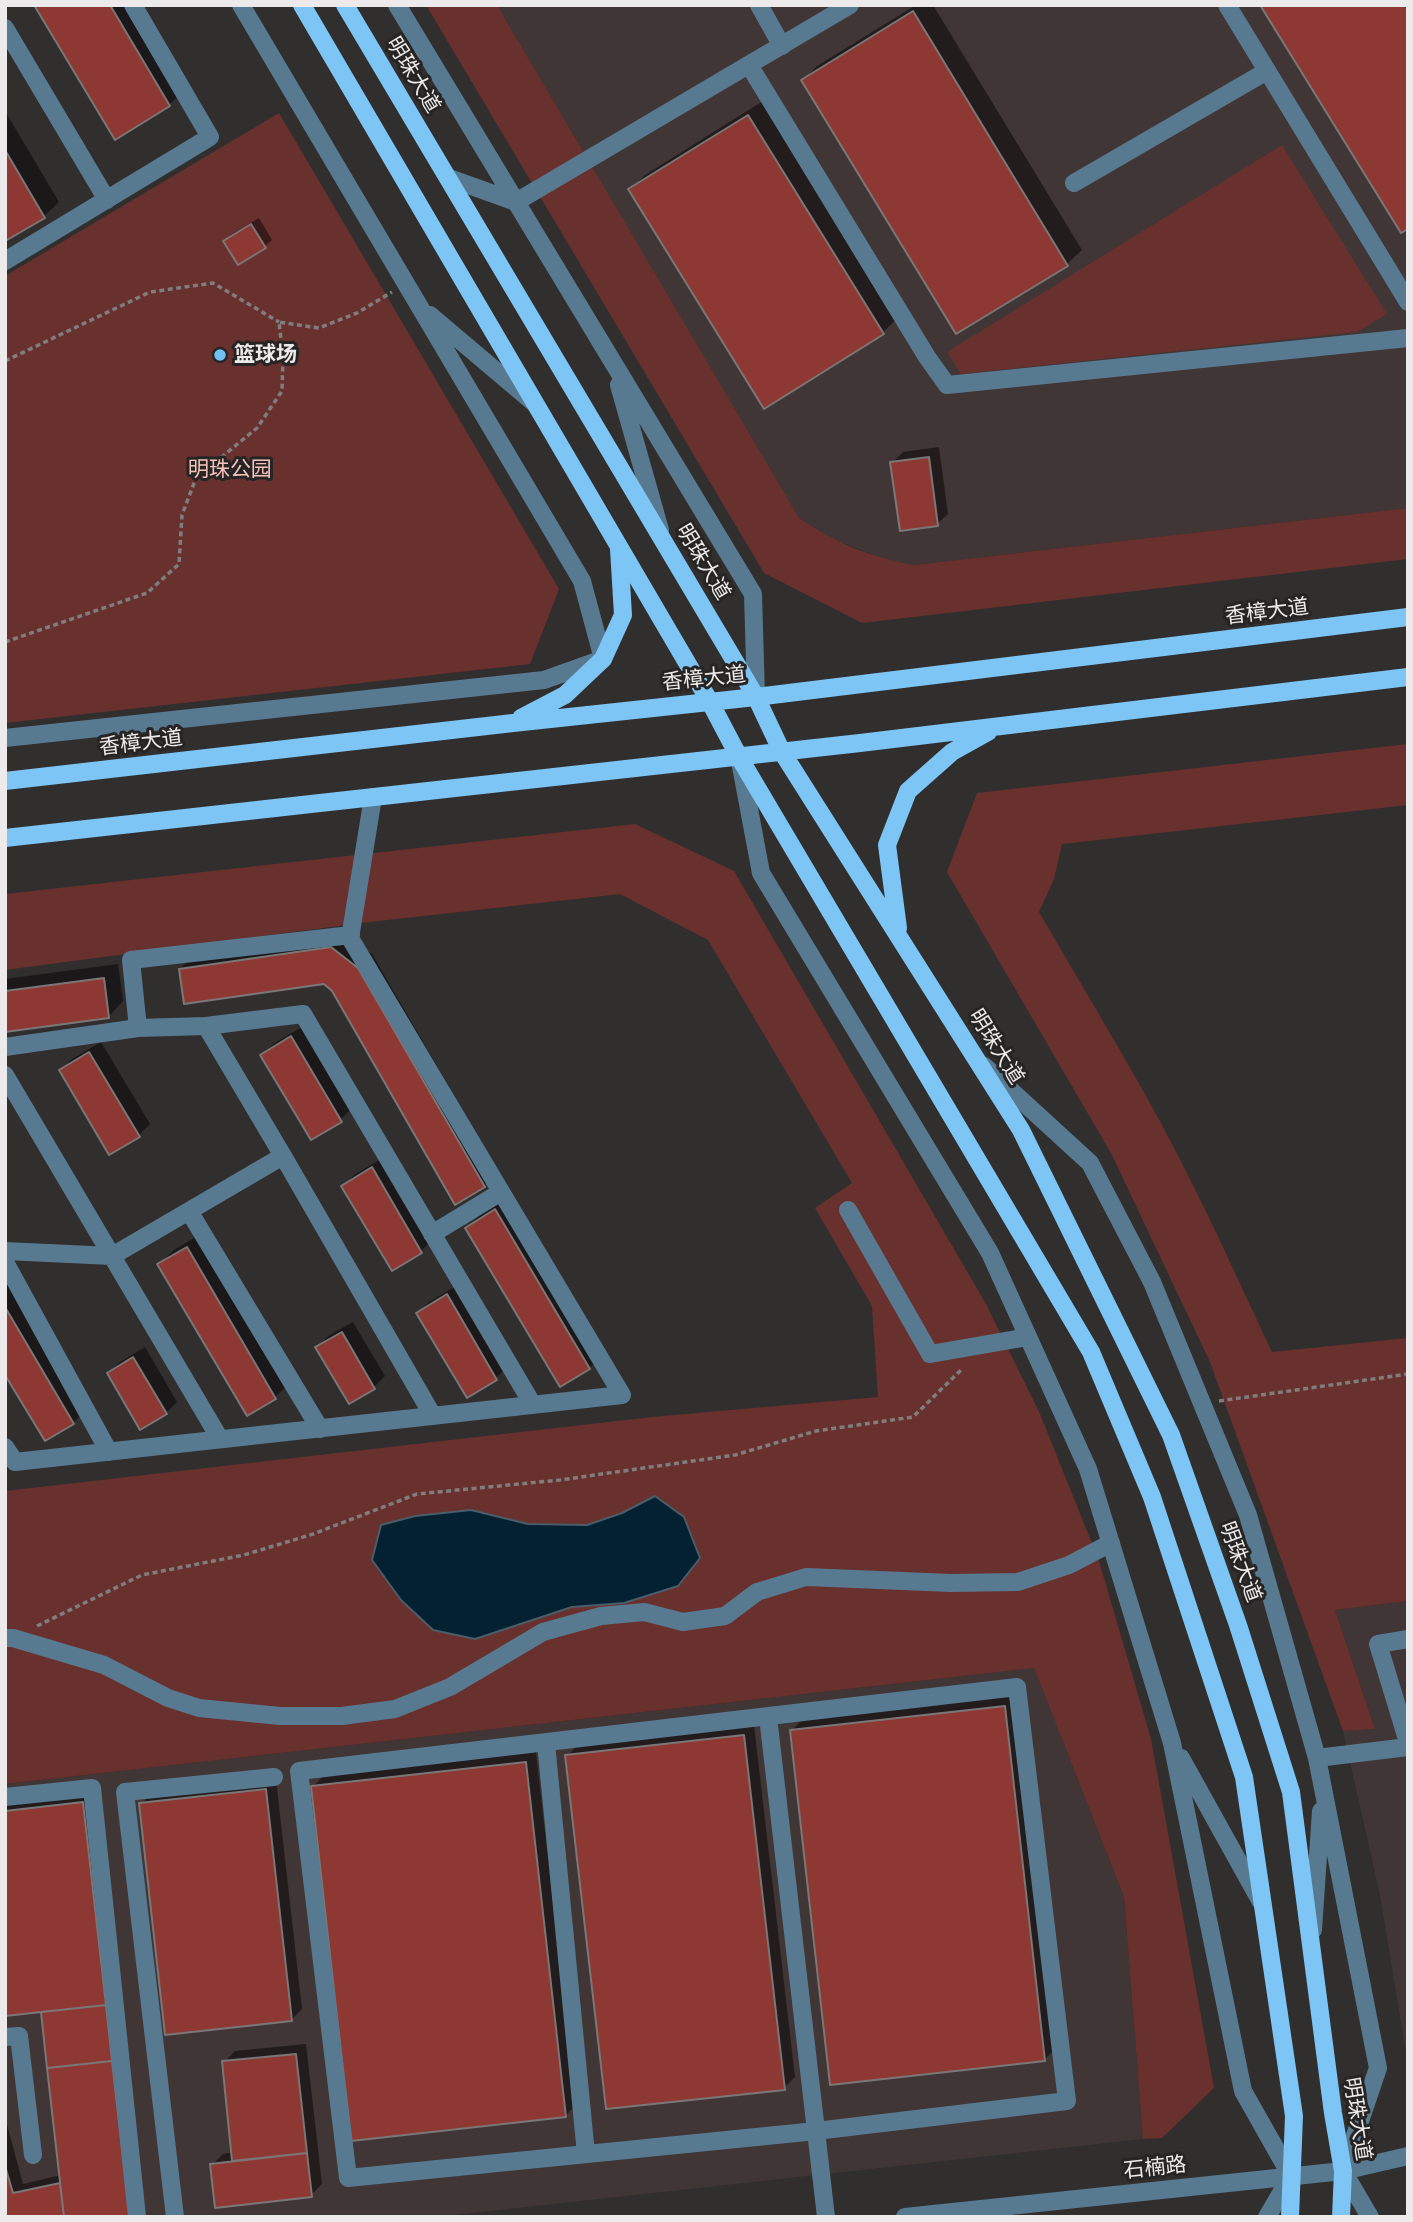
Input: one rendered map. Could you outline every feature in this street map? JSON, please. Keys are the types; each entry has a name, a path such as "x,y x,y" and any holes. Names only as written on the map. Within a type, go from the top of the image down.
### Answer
{"main road":[{"path":"302,5 710,702 739,757 1091,1352 1152,1497 1244,1777 1294,2116 1290,2217"},
{"name":"明珠大道","path":"345,5 756,697 782,752 1021,1130 1171,1436 1238,1625 1291,1793 1332,2113 1343,2171 1341,2217"},
{"path":"513,723 565,695 603,659 623,615 619,546"},
{"name":"香樟大道","path":"5,781 756,697 1408,617"},
{"path":"5,838 739,757 1408,677"},
{"path":"898,935 887,845 908,791 952,752 997,727"}],"street":[{"path":"5,261 210,137 133,5"},
{"path":"5,738 544,680 603,659 582,581 241,5"},
{"path":"397,5 753,594 756,697"},
{"path":"759,5 782,46"},
{"path":"516,202 850,5"},
{"path":"1227,5 1408,302"},
{"path":"5,28 107,200"},
{"path":"749,65 927,357 947,385 1408,338"},
{"path":"1074,183 1267,71"},
{"path":"449,178 516,202"},
{"path":"419,306 537,405"},
{"path":"613,362 663,540"},
{"path":"739,757 761,873 990,1253 1088,1469 1172,1743 1243,2091 1292,2176 1267,2217"},
{"path":"5,1447 15,1462 622,1395 350,939 373,797"},
{"path":"138,1028 131,960 351,935"},
{"path":"5,1047 138,1028 206,1026 303,1014 533,1405"},
{"path":"206,1026 433,1416"},
{"path":"977,1060 1090,1163 1152,1282 1248,1515 1317,1758 1378,2068 1343,2171 1370,2217"},
{"path":"5,1075 220,1440"},
{"path":"5,1251 112,1256 283,1156"},
{"path":"432,1234 501,1192"},
{"path":"848,1210 930,1354 1028,1337"},
{"path":"189,1211 320,1429"},
{"path":"5,1262 109,1452"},
{"path":"9,1638 104,1665 168,1698 199,1708 280,1716 342,1716 395,1709 450,1687 543,1632 601,1616 644,1612 683,1622 725,1616 757,1592 806,1577 951,1583 1018,1582 1069,1565 1111,1543"},
{"path":"1317,1758 1408,1744 1378,1644 1408,1639"},
{"path":"1017,1688 1068,2101 816,2131 348,2178 299,1771 768,1717 1017,1688"},
{"path":"768,1717 826,2217"},
{"path":"547,1743 586,2154"},
{"path":"1172,1743 1263,1904"},
{"path":"175,2217 125,1792 274,1777"},
{"path":"1312,1955 1323,1786"},
{"path":"5,1797 92,1788 137,2217"},
{"path":"5,2037 19,2036 33,2155"},
{"name":"石楠路","path":"905,2217 973,2213 1343,2171 1408,2155"}],"path":[{"path":"5,361 150,292 213,283 279,322 319,328 357,313 406,283"},
{"path":"5,642 147,593 178,564 182,515 196,478 257,428 282,391 283,356 279,322"},
{"path":"9,1638 142,1575 244,1555 313,1534 417,1494 560,1479 735,1455 816,1431 913,1417 986,1344"},
{"path":"1202,1404 1408,1374"}],"shaded area":[{"path":"497,5 1408,5 1408,508 914,565 884,559 825,536 799,519"},
{"path":"1408,1601 1408,2065 1380,1895 1343,1731 1375,1729 1335,1610"},
{"path":"1034,1668 1124,1897 1143,2139 435,2217 5,2217 5,1784"}],"green space":[{"path":"426,5 497,5 799,518 826,535 868,553 914,565 1408,508 1408,559 862,623 764,573"},
{"name":"明珠公园","path":"279,113 559,589 530,664 5,723 5,276"},
{"path":"1282,145 1387,314 1357,332 961,374 947,352"},
{"path":"1408,744 1408,805 1062,844 1054,879 1039,912 1162,1125 1272,1352 1408,1338 1408,1601 1335,1610 1375,1729 1343,1731 1210,1362 1111,1153 947,872 977,793"},
{"path":"635,824 734,871 986,1304 1040,1414 1099,1561 1151,1739 1214,2088 1162,2138 1143,2139 1124,1897 1034,1668 5,1784 5,1491 652,1417 878,1397 872,1306 815,1208 852,1183 708,940 620,894 361,923 5,970 5,894"}],"water":[{"path":"655,1496 684,1517 700,1558 678,1586 624,1603 572,1607 475,1639 433,1630 401,1600 372,1560 381,1525 415,1516 471,1510 528,1524 587,1525 622,1513"}],"building":[{"path":"34,5 110,5 170,106 115,140"},
{"path":"1260,5 1408,5 1408,229 1401,233"},
{"path":"913,11 1068,266 956,334 801,80"},
{"path":"748,115 884,334 764,409 628,189"},
{"path":"5,150 45,218 7,240 5,238"},
{"path":"251,224 266,248 238,265 223,241"},
{"path":"929,457 938,526 900,531 890,462"},
{"path":"331,947 358,968 485,1187 455,1205 332,991 324,984 184,1004 179,969"},
{"path":"104,978 109,1018 5,1032 5,991"},
{"path":"291,1036 342,1122 311,1140 260,1055"},
{"path":"89,1052 140,1137 109,1155 59,1070"},
{"path":"372,1167 422,1253 392,1271 341,1186"},
{"path":"495,1209 590,1369 560,1387 465,1228"},
{"path":"187,1247 276,1399 247,1416 157,1264"},
{"path":"447,1294 497,1380 467,1398 416,1313"},
{"path":"5,1307 74,1424 45,1441 5,1375"},
{"path":"342,1332 375,1389 349,1404 315,1347"},
{"path":"133,1357 167,1414 140,1430 107,1373"},
{"path":"1005,1706 1045,2061 830,2085 790,1730"},
{"path":"744,1735 785,2090 606,2109 565,1755"},
{"path":"526,1762 566,2117 351,2141 311,1786"},
{"path":"266,1789 292,2021 165,2035 139,1803"},
{"path":"83,1802 106,2005 5,2016 5,1811"},
{"path":"106,2005 112,2061 47,2068 41,2012"},
{"path":"296,2054 307,2153 232,2161 222,2061"},
{"path":"112,2061 130,2217 64,2217 47,2068"},
{"path":"307,2153 312,2197 215,2208 210,2164"},
{"path":"5,2166 13,2193 60,2183 64,2217 5,2217"}],"place":[{"name":"篮球场","path":"220,355"}]}
